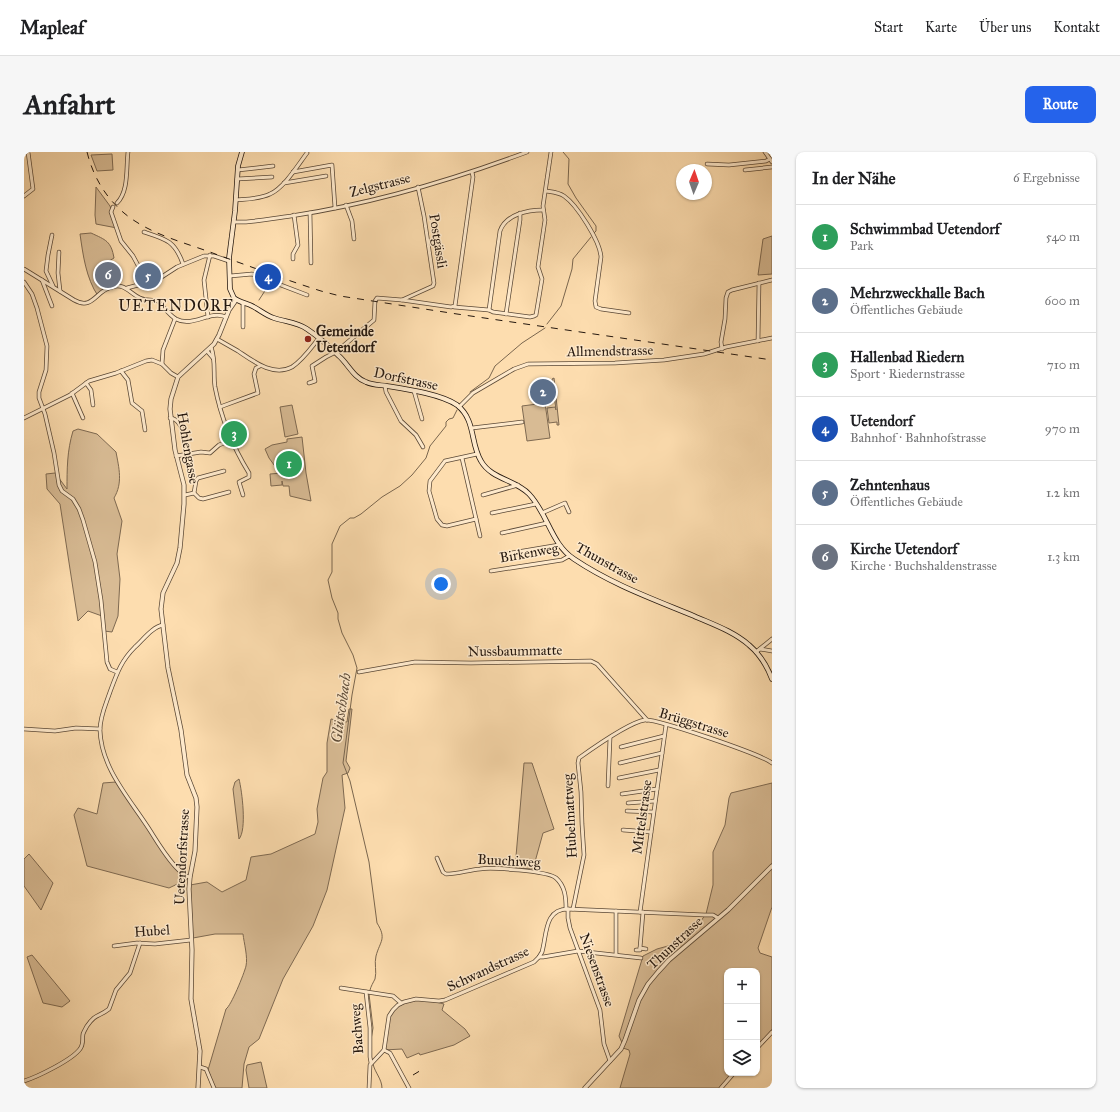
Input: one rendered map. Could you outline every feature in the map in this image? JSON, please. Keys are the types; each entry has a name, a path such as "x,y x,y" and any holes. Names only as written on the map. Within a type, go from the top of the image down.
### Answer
{"main road":[{"path":"236,300 231,293 229,261 238,170 242,152"},
{"name":"Dorfstrasse","path":"236,300 252,306 270,317 300,325 336,352 361,380 368,383 444,398 459,407"},
{"name":"Thunstrasse","path":"459,407 467,416 472,428 477,454 482,463 488,469 518,485 527,492 542,513 559,545 569,556 612,580 729,632 745,641 758,651 772,679"}],"street":[{"path":"24,196 33,189 28,152"},
{"path":"117,203 126,182 128,152"},
{"name":"Zelgstrasse","path":"234,222 255,221 335,208 451,179 527,152"},
{"path":"402,300 489,310 530,317 536,315 542,281 538,266 545,220 544,210 551,152"},
{"path":"765,152 771,161"},
{"path":"236,200 270,194 284,183 307,153"},
{"path":"712,164 732,165 771,161"},
{"path":"293,172 332,165 335,208"},
{"path":"238,170 273,166"},
{"path":"745,170 772,167"},
{"path":"454,307 471,192 472,172"},
{"path":"284,183 326,176"},
{"path":"238,179 272,177"},
{"name":"Postgässli","path":"336,352 374,320 375,301 377,298 402,300 433,286 434,283 424,216 418,187"},
{"path":"546,190 559,193 568,199 586,222 599,247 601,257 595,301 596,307 629,313"},
{"path":"346,205 352,221 354,239"},
{"path":"113,207 111,212 121,241 133,256 148,282"},
{"path":"489,310 500,231 505,223 520,213 544,210"},
{"path":"310,213 311,263"},
{"path":"506,314 520,213"},
{"path":"293,259 293,254 298,245 294,215"},
{"path":"144,232 169,241 179,254 182,264"},
{"path":"52,235 46,271 53,287"},
{"path":"59,252 58,274 60,291"},
{"path":"127,288 157,280 182,264 210,255 229,261"},
{"path":"208,317 204,280 210,255"},
{"path":"24,269 78,303 84,304 90,302 104,290 110,287 118,286 127,288 140,299 155,300 160,302 175,319 184,322 190,322 218,315 226,317"},
{"path":"230,276 252,274 307,295"},
{"path":"42,280 52,306"},
{"path":"722,348 721,342 728,292 772,280"},
{"path":"24,282 32,294 47,346 47,366 39,395 54,453 59,485 62,491 71,497 79,509 95,562 101,600 106,662 110,669 117,672"},
{"path":"758,341 759,283"},
{"name":"Hohlengasse","path":"163,625 161,606 163,592 176,563 180,548 185,495 176,456 170,418 170,402 178,377 211,348 236,300"},
{"path":"243,303 243,327"},
{"path":"162,364 163,350 175,319"},
{"path":"217,339 260,366 280,370 289,368 304,356 319,338"},
{"name":"Allmendstrasse","path":"459,407 468,396 514,369 528,364 655,361 704,354 722,348 772,338"},
{"path":"211,348 214,358 214,382 220,407 231,440 249,473 249,477 240,482 243,495"},
{"path":"207,351 214,358"},
{"path":"309,383 315,380 312,366 336,352"},
{"path":"24,418 72,393 92,379 121,371 138,363 149,360 162,364 171,373 178,377"},
{"path":"220,407 258,393 254,374 256,368 260,366"},
{"path":"121,371 128,380 132,403 142,411 145,430"},
{"path":"86,383 91,390 93,404"},
{"path":"385,386 386,392 401,421 416,435 423,447"},
{"path":"414,391 422,419"},
{"path":"72,393 83,418"},
{"path":"170,418 174,418 178,422 186,438"},
{"path":"472,428 522,422"},
{"path":"176,456 199,452 210,453 219,445 231,440"},
{"path":"476,519 447,526 442,525 437,520 429,491 430,481 443,462 477,454"},
{"path":"462,458 480,536"},
{"path":"194,494 196,481 198,478 224,471"},
{"path":"483,495 518,485"},
{"path":"185,495 194,494 198,498 203,499 229,492"},
{"path":"542,513 565,503 569,512"},
{"path":"492,513 536,504"},
{"path":"502,533 547,523"},
{"path":"504,554 559,545"},
{"name":"Birkenweg","path":"491,571 562,560 569,556"},
{"path":"163,625 156,628 123,661 117,672 104,708 100,729 104,752 117,782 143,819 164,853 184,875 190,877"},
{"name":"Uetendorfstrasse","path":"163,625 166,653 182,730 187,775 197,804 195,851 190,877 189,895 191,940 190,999 200,1046 198,1088"},
{"path":"758,651 772,639"},
{"path":"758,651 772,651"},
{"name":"Nussbaummatte","path":"359,672 415,662 471,663 591,661 597,664 647,720"},
{"name":"Brüggstrasse","path":"610,738 634,724 647,720 672,726 756,755 772,763"},
{"name":"Mittelstrasse","path":"640,948 641,912 666,725"},
{"path":"24,729 55,731 76,728 100,729"},
{"path":"621,747 664,736"},
{"path":"608,786 610,738"},
{"name":"Hubelmattweg","path":"573,909 584,855 578,759 610,738"},
{"path":"620,763 662,753"},
{"path":"619,778 659,770"},
{"path":"622,794 657,789"},
{"path":"628,803 655,801"},
{"path":"628,811 654,812"},
{"path":"623,830 651,832"},
{"name":"Buuchiweg","path":"437,858 443,872 446,874 485,868 533,872 553,876 557,879 565,892 567,909"},
{"name":"Thunstrasse","path":"585,1088 624,1044 636,1007 643,992 653,977 669,960 718,918 772,866"},
{"path":"567,909 711,915 718,918"},
{"name":"Niesenstrasse","path":"567,909 578,951 601,1013 604,1044 610,1061"},
{"name":"Schwandstrasse","path":"401,1003 416,999 432,1001 445,1000 528,965 539,957 550,918 556,911 567,909"},
{"path":"616,911 616,954"},
{"name":"Hubel","path":"114,946 191,940"},
{"path":"24,1081 48,1070 79,1051 82,1045 84,1032 91,1020 95,1016 109,1009 116,990 129,976 140,943"},
{"path":"636,950 640,950 640,948 646,949"},
{"path":"539,957 543,958 578,951 641,958"},
{"path":"341,988 393,996 401,1003 389,1016 384,1050 371,1063 369,1088"},
{"name":"Bachweg","path":"368,993 371,1063"},
{"path":"760,1045 772,1032"},
{"path":"384,1050 390,1054 409,1088"},
{"path":"200,1067 206,1069 214,1088"},
{"path":"721,1088 731,1076"}],"shaded area":[{"path":"112,154 113,170 97,171 91,155"},
{"path":"96,187 110,206 117,228 96,224"},
{"path":"91,233 100,237 109,244 114,258 98,268 105,290 98,296 88,274 80,234"},
{"path":"772,236 772,274 758,275 763,239"},
{"path":"554,378 559,425 557,425 557,422 549,423 547,408 555,407 556,410 552,379"},
{"path":"545,403 550,438 527,441 522,406"},
{"path":"292,405 298,434 285,437 280,407"},
{"path":"78,429 97,434 116,452 120,475 119,487 114,498 122,521 117,554 120,579 118,616 112,632 104,631 102,616 88,611 78,621 60,504 47,489 46,474 55,473 67,489 68,453 73,431"},
{"path":"302,437 311,501 290,496 289,486 283,486 282,481 282,485 271,486 270,474 282,473 282,470 277,469 269,458 265,449 272,445 287,442 287,439"},
{"path":"349,709 352,709 346,761 350,768 348,773 342,775 345,808 327,890 313,926 283,979 259,1039 249,1047 244,1064 242,1088 215,1088 208,1070 226,1009 234,996 245,970 246,954 243,934 215,934 193,938 190,885 207,882 222,892 246,880 251,857 271,854 315,834 318,822 317,809 323,778 327,772 327,743 331,719 347,722"},
{"path":"524,763 532,763 554,829 543,833 533,869 515,868"},
{"path":"239,779 242,801 243,828 239,839 233,789 235,782"},
{"path":"116,782 166,857 188,879 169,888 87,866 74,815 78,808 97,814 103,783"},
{"path":"772,783 772,907 758,948 760,953 772,957 772,1029 767,1040 760,1047 760,968 724,968 724,1076 732,1076 720,1088 620,1088 630,1054 629,1050 623,1048 619,1036 643,956 657,949 686,941 706,914 713,885 713,852 725,825 731,793"},
{"path":"29,854 53,883 41,910 24,886 24,859"},
{"path":"32,955 70,1001 62,1007 43,1003 27,957"},
{"path":"411,1000 432,1001 444,1004 442,1010 465,1029 470,1036 454,1045 420,1055 419,1053 407,1058 402,1049 384,1050 387,1023 395,1007"},
{"path":"261,1062 267,1088 249,1088 246,1070 247,1065"}],"waterway":[{"name":"Glütschbach","path":"563,152 569,159 568,184 596,226 596,231 594,233"},
{"name":"Glütschbach","path":"547,324 561,306 572,269 573,259 591,237"},
{"path":"259,300 270,283"},
{"name":"Glütschbach","path":"470,392 489,378 495,366 522,343 545,328"},
{"name":"Glütschbach","path":"370,990 375,979 375,959 382,940 382,933 377,923 369,862 350,781 343,763 357,668 353,655 342,633 338,613 332,598 328,580 332,572 332,544 340,526 350,518 354,518 361,514 382,497 400,486 412,475 426,458 430,446 446,426 446,422 453,418 457,410"},
{"name":"Glütschbach","path":"369,994 373,1028 371,1040"},
{"name":"Glütschbach","path":"371,1055 372,1060"},
{"name":"Glütschbach","path":"373,1064 382,1088"}],"railway":[{"path":"87,152 96,178 101,186 117,207 134,221 169,238 321,291 340,296 457,314 772,360"},
{"path":"413,1075 423,1069"}],"place":[{"name":"Kirche Uetendorf","path":"108,275"},
{"name":"Zehntenhaus","path":"148,276"},
{"name":"Uetendorf","path":"268,277"},
{"name":"Gemeinde Uetendorf","path":"308,339"},
{"name":"Mehrzweckhalle Bach","path":"543,392"},
{"name":"Hallenbad Riedern","path":"234,434"},
{"name":"Schwimmbad Uetendorf","path":"289,464"}],"district":[{"name":"UETENDORF","path":"176,305"}]}
